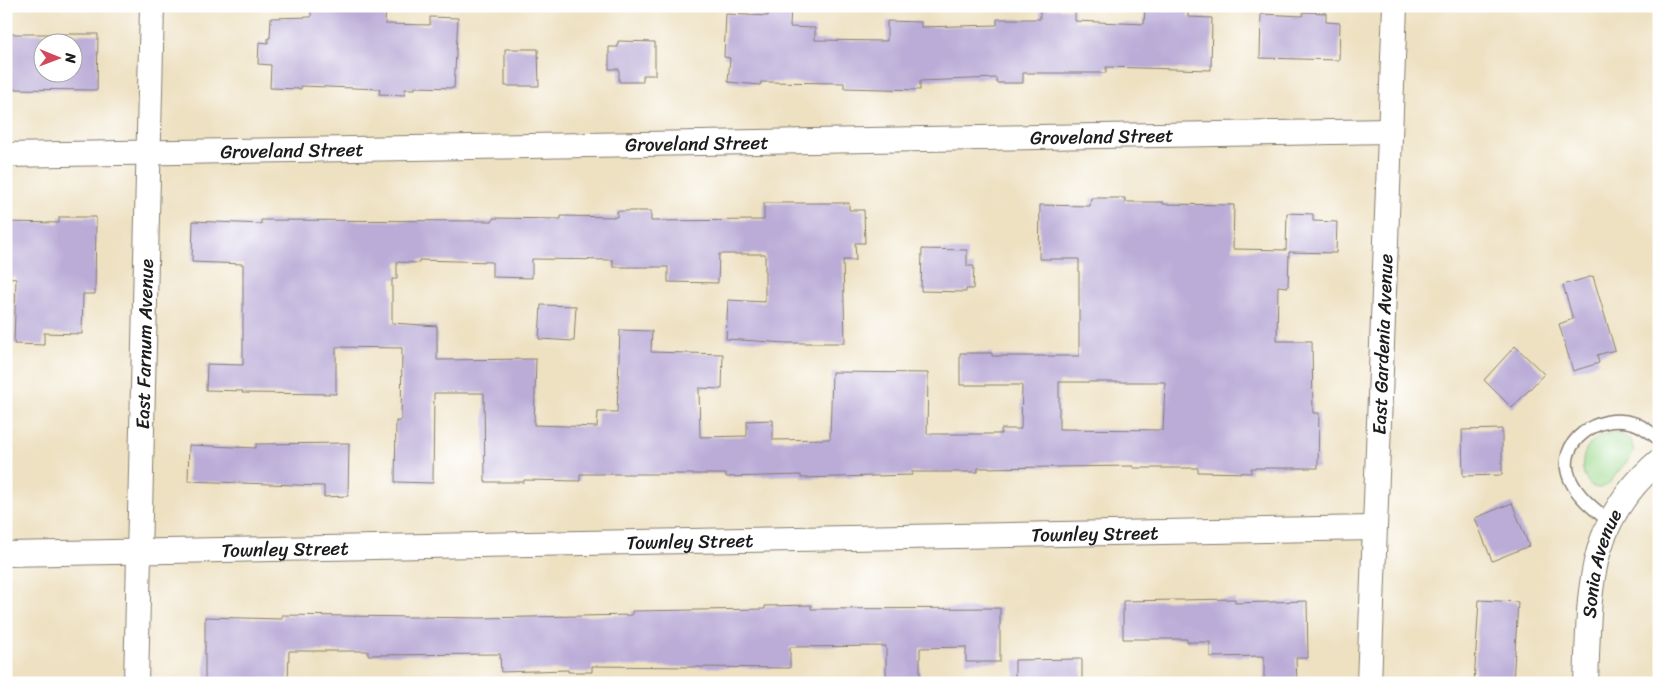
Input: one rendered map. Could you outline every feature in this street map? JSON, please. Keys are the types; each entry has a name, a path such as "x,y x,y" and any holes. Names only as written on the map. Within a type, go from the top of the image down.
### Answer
{"street":[{"name":"East Farnum Avenue","path":"136,683 152,6"},
{"name":"East Gardenia Avenue","path":"1369,683 1395,6"},
{"name":"Groveland Street","path":"6,155 1389,131"},
{"name":"Sonia Avenue","path":"1586,683 1590,593 1596,557 1609,521 1624,496 1659,461"},
{"name":"Townley Street","path":"6,554 1374,528"}],"lane":[{"path":"1609,521 1579,495 1569,477 1568,460 1572,446 1583,431 1595,425 1616,420 1633,423 1659,439"}],"green space":[{"path":"1617,433 1631,440 1634,452 1607,485 1598,488 1590,485 1585,477 1584,455 1590,444 1601,437"}],"building":[{"path":"311,6 386,6 385,24 430,25 430,17 458,18 454,88 415,87 415,89 405,89 405,95 379,94 380,89 301,86 301,89 270,88 271,65 258,64 259,42 268,43 271,18 311,17"},
{"path":"768,6 791,6 790,27 815,28 815,40 887,41 887,21 921,22 921,27 997,25 997,19 1040,19 1040,9 1075,9 1075,21 1144,24 1145,6 1188,6 1188,17 1212,18 1211,70 1106,67 1106,73 1023,73 1023,83 997,83 996,78 920,81 920,90 844,88 844,83 761,82 760,85 728,82 730,58 724,57 726,14 768,16"},
{"path":"1303,12 1326,13 1326,22 1340,23 1339,60 1260,58 1261,14 1303,16"},
{"path":"8,34 32,34 32,82 82,82 82,34 98,34 97,90 7,89"},
{"path":"618,41 655,42 655,75 643,75 643,82 619,82 619,69 609,69 609,47 618,47"},
{"path":"505,49 538,49 539,86 505,86"},
{"path":"1091,198 1125,198 1125,202 1163,202 1163,204 1234,205 1233,249 1286,250 1287,213 1313,214 1313,221 1337,222 1336,253 1289,252 1288,287 1278,286 1277,341 1312,341 1313,413 1319,413 1318,468 1251,468 1251,473 1198,472 1198,468 1133,468 1133,466 978,468 978,472 912,472 912,475 801,478 801,475 726,477 726,474 580,474 580,481 524,480 524,482 485,482 484,393 434,393 433,483 395,482 396,421 401,421 402,348 336,347 336,394 242,393 243,391 206,390 207,364 243,365 243,264 192,262 193,221 261,224 261,220 493,221 493,218 561,219 561,216 617,217 617,211 651,211 651,221 764,220 764,203 849,203 849,210 864,210 865,243 855,243 856,260 843,260 845,343 786,343 726,339 728,300 765,302 765,254 719,254 718,283 668,282 668,267 613,267 613,260 532,259 532,278 492,277 492,262 419,260 419,263 397,262 397,279 392,279 392,323 437,326 437,360 536,359 534,425 597,427 598,412 617,412 620,330 652,331 651,352 723,354 722,389 699,388 700,437 747,436 747,421 773,420 773,440 830,439 832,372 928,373 927,434 1001,434 1001,429 1021,429 1022,385 960,385 960,353 992,353 992,356 1079,356 1079,259 1039,259 1040,205 1090,206","holes":["1059,382 1165,382 1163,430 1059,429"]},
{"path":"59,217 96,217 95,294 83,294 82,334 44,333 44,345 14,344 16,278 6,277 6,222 59,223"},
{"path":"922,249 967,250 967,266 974,266 973,289 966,289 966,292 921,291"},
{"path":"1593,276 1615,350 1597,355 1599,363 1573,371 1559,324 1573,319 1563,285"},
{"path":"541,305 576,306 574,341 539,339"},
{"path":"1515,346 1544,374 1512,408 1484,380"},
{"path":"1502,429 1502,475 1463,476 1462,430"},
{"path":"349,443 348,496 324,497 324,486 188,481 189,445 256,448 256,444"},
{"path":"1512,503 1529,546 1492,561 1475,518"},
{"path":"1235,599 1235,603 1307,601 1308,658 1296,658 1297,683 1264,683 1264,656 1210,657 1210,642 1187,642 1187,639 1123,639 1123,601"},
{"path":"1479,600 1518,602 1513,683 1474,683"},
{"path":"811,605 811,609 1000,608 1000,662 966,662 966,647 920,648 920,683 886,683 886,646 790,647 790,668 592,666 592,672 568,672 568,670 501,672 500,654 368,655 368,651 289,651 288,683 205,683 205,617 282,619 282,615 479,618 632,615 632,611 765,609 765,606"},
{"path":"1082,659 1082,683 1015,683 1015,660"}]}
